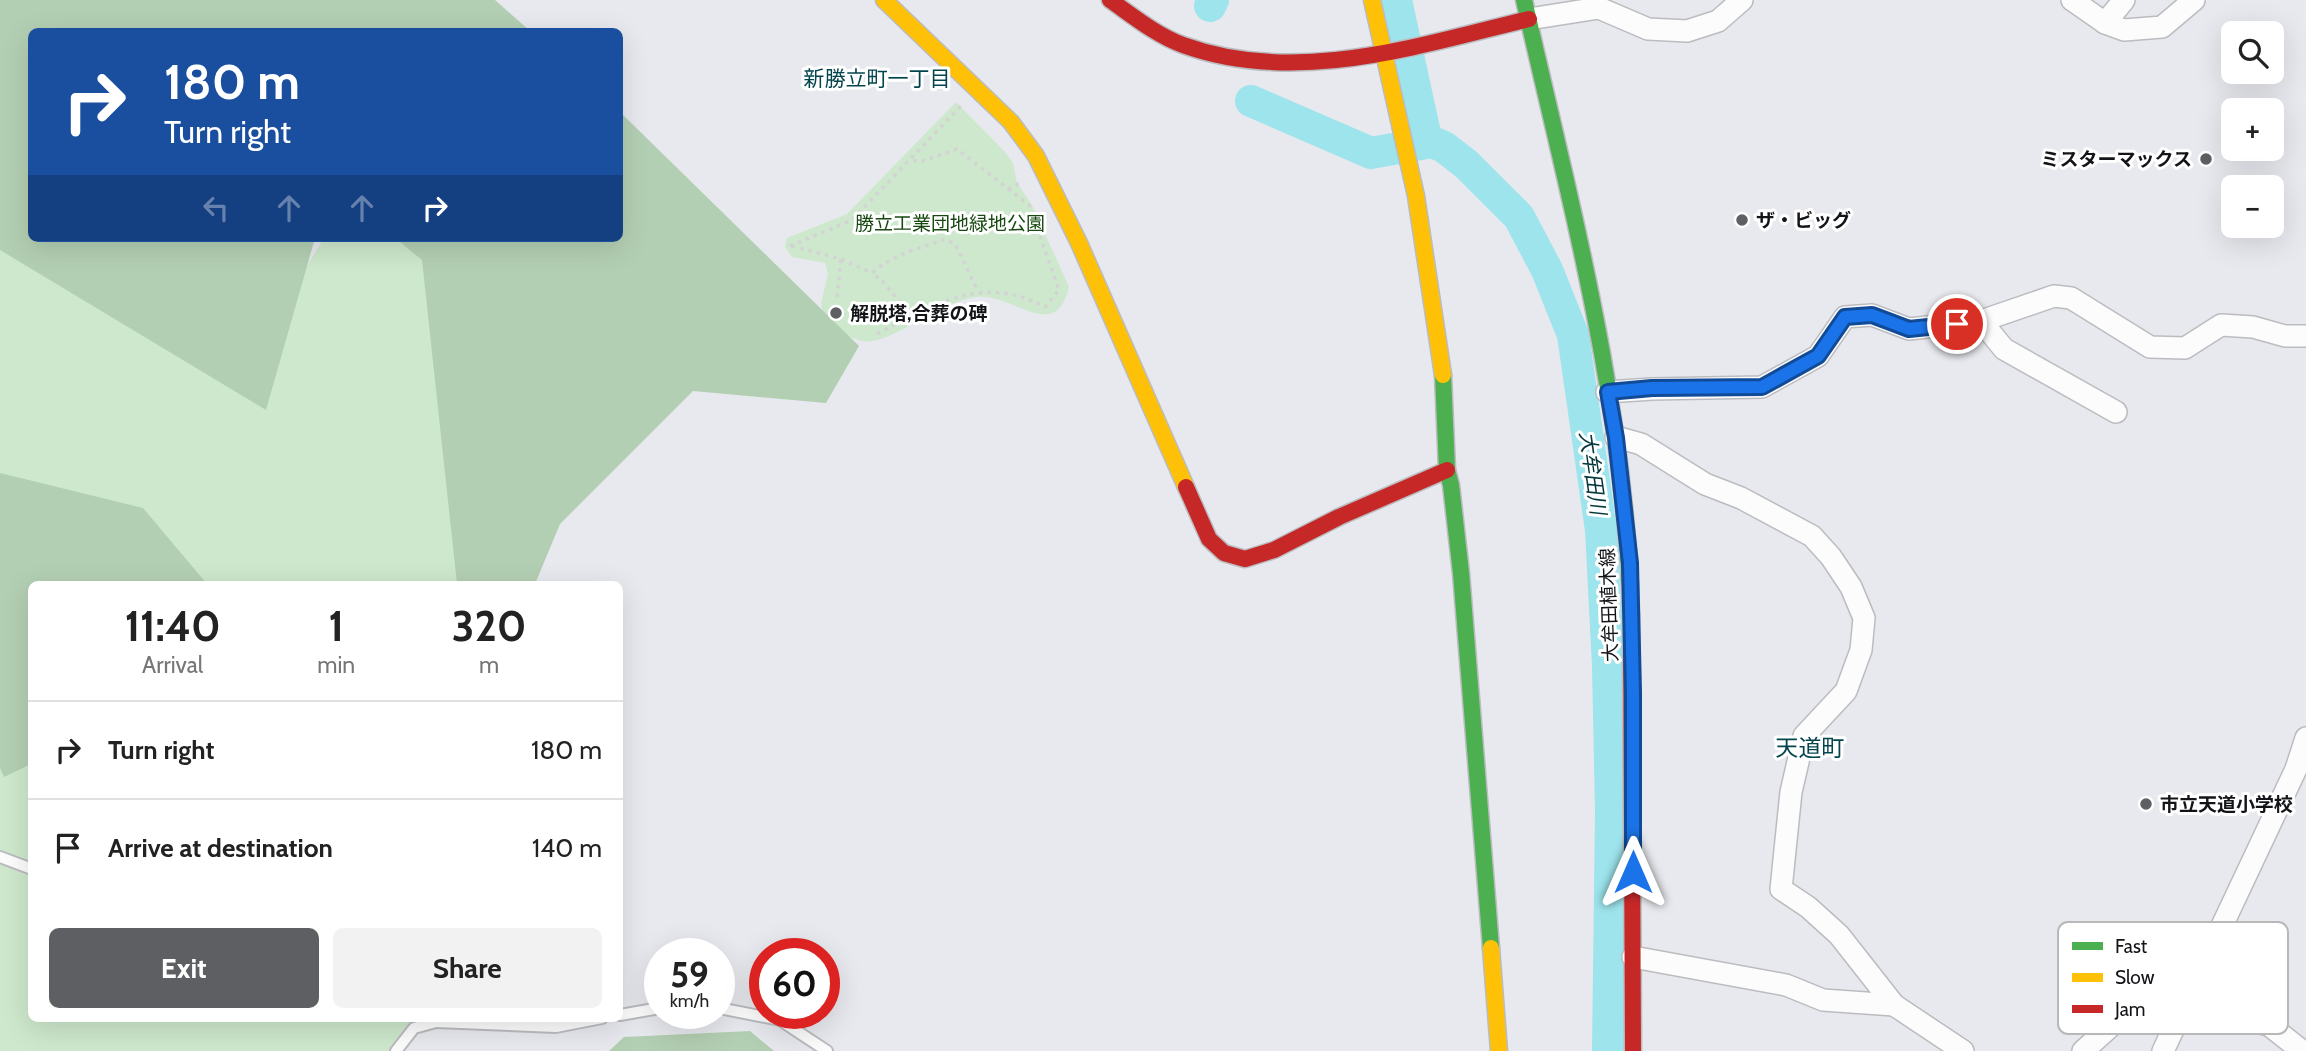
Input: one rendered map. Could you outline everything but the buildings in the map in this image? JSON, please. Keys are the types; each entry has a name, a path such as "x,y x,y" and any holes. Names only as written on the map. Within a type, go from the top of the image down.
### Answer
{"street":[{"path":"884,0 1011,122 1036,156 1054,190 1209,538 1219,550 1232,557 1246,559 1268,552 1324,524 1447,470"},
{"path":"1110,0 1182,45 1232,60 1275,65 1326,61 1389,51 1427,42 1526,9 1599,8 1648,29 1687,30 1718,21 1742,0"},
{"path":"1372,0 1389,51 1404,150 1416,196 1444,380 1447,470 1461,573 1499,1051"},
{"path":"2072,0 2105,23 2124,30 2162,27 2194,0"},
{"path":"2105,23 2124,0"},
{"name":"大牟田植木線","path":"1526,9 1586,272 1616,438 1630,563 1633,692 1633,1051"},
{"path":"1608,392 1652,388 1762,387 1818,356 1845,317 1872,315 1909,329 1981,321 2054,296 2071,298 2150,347 2185,348 2221,325 2253,327 2285,337 2306,336"},
{"path":"1981,321 2004,349 2116,412"},
{"path":"1616,438 1641,444 1705,484 1741,499 1812,536 1831,557 1850,587 1864,618 1861,649 1846,691 1804,736 1791,792 1781,889 1839,934 1894,1005 1963,1051"},
{"path":"2224,922 2301,768 2306,738"},
{"path":"1633,957 1786,985 1823,1000 1894,1005"},
{"path":"2083,1051 2102,1034"},
{"path":"2163,1051 2171,1034"},
{"path":"2280,1034 2302,1051"}],"lane":[{"path":"0,857 28,868"},
{"path":"623,1014 644,1011"},
{"path":"735,1011 780,1020 827,1051"},
{"path":"396,1051 414,1028 436,1022 556,1027 582,1022"}],"path":[{"path":"912,316 872,273 841,259 790,246 852,220 978,89"},
{"path":"877,334 944,300 978,291 1013,294 1045,307 1059,290 1029,205 957,149 919,162 910,159"},
{"path":"1008,189 1027,179"},
{"path":"872,273 886,263 945,239 955,244 978,291"},
{"path":"836,297 841,259"}],"green space":[{"path":"0,0 495,0 527,28 28,28 28,242 314,242 266,410 0,250"},
{"name":"勝立工業団地緑地公園","path":"956,102 1013,163 1017,183 1032,205 1069,287 1063,304 1054,312 1044,314 991,298 977,297 948,306 900,331 873,341 863,341 838,332 824,324 821,303 828,274 825,263 792,257 785,247 787,238 847,214"},
{"path":"623,115 859,346 826,403 693,391 560,524 536,581 457,581 422,260 400,242 623,242"},
{"path":"322,242 410,242 449,263 470,581 28,581 28,1022 412,1022 403,1051 0,1051 0,248 235,382"},
{"path":"0,473 143,508 204,581 28,581 28,765 4,777 0,768"},
{"path":"750,1031 774,1051 609,1051 624,1037"}],"waterway":[{"name":"大牟田川","path":"1210,6 1213,0"},
{"path":"1396,0 1427,143"},
{"name":"大牟田川","path":"1251,101 1371,153 1432,142 1444,147 1466,164 1519,217 1547,270 1573,335 1601,530 1608,666 1611,812 1608,1051"}],"traffic: fast":[{"path":"1524,0 1577,229 1607,382 1627,537 1631,615"},
{"path":"1443,375 1447,470 1461,573 1491,948"}],"traffic: slow":[{"path":"884,0 1011,122 1036,156 1079,243 1186,487"},
{"path":"1372,0 1416,196 1443,375"},
{"path":"1491,948 1499,1051"}],"traffic: jam":[{"path":"1110,0 1154,31 1183,45 1226,57 1269,62 1356,58 1529,19"},
{"path":"1186,487 1209,539 1224,553 1245,559 1274,550 1339,517 1447,470"},
{"path":"1631,615 1633,1051"}],"place":[{"name":"ミスターマックス","path":"2206,159"},
{"name":"ザ・ビッグ","path":"1742,220"},
{"name":"解脱塔,合葬の碑","path":"836,313"},
{"name":"市立天道小学校","path":"2146,804"}],"district":[{"name":"新勝立町一丁目","path":"877,78"},
{"name":"天道町","path":"1810,748"}],"route":[{"path":"1633,872 1630,563 1608,392 1652,388 1762,387 1818,356 1845,317 1872,315 1909,329 1957,324"}]}
